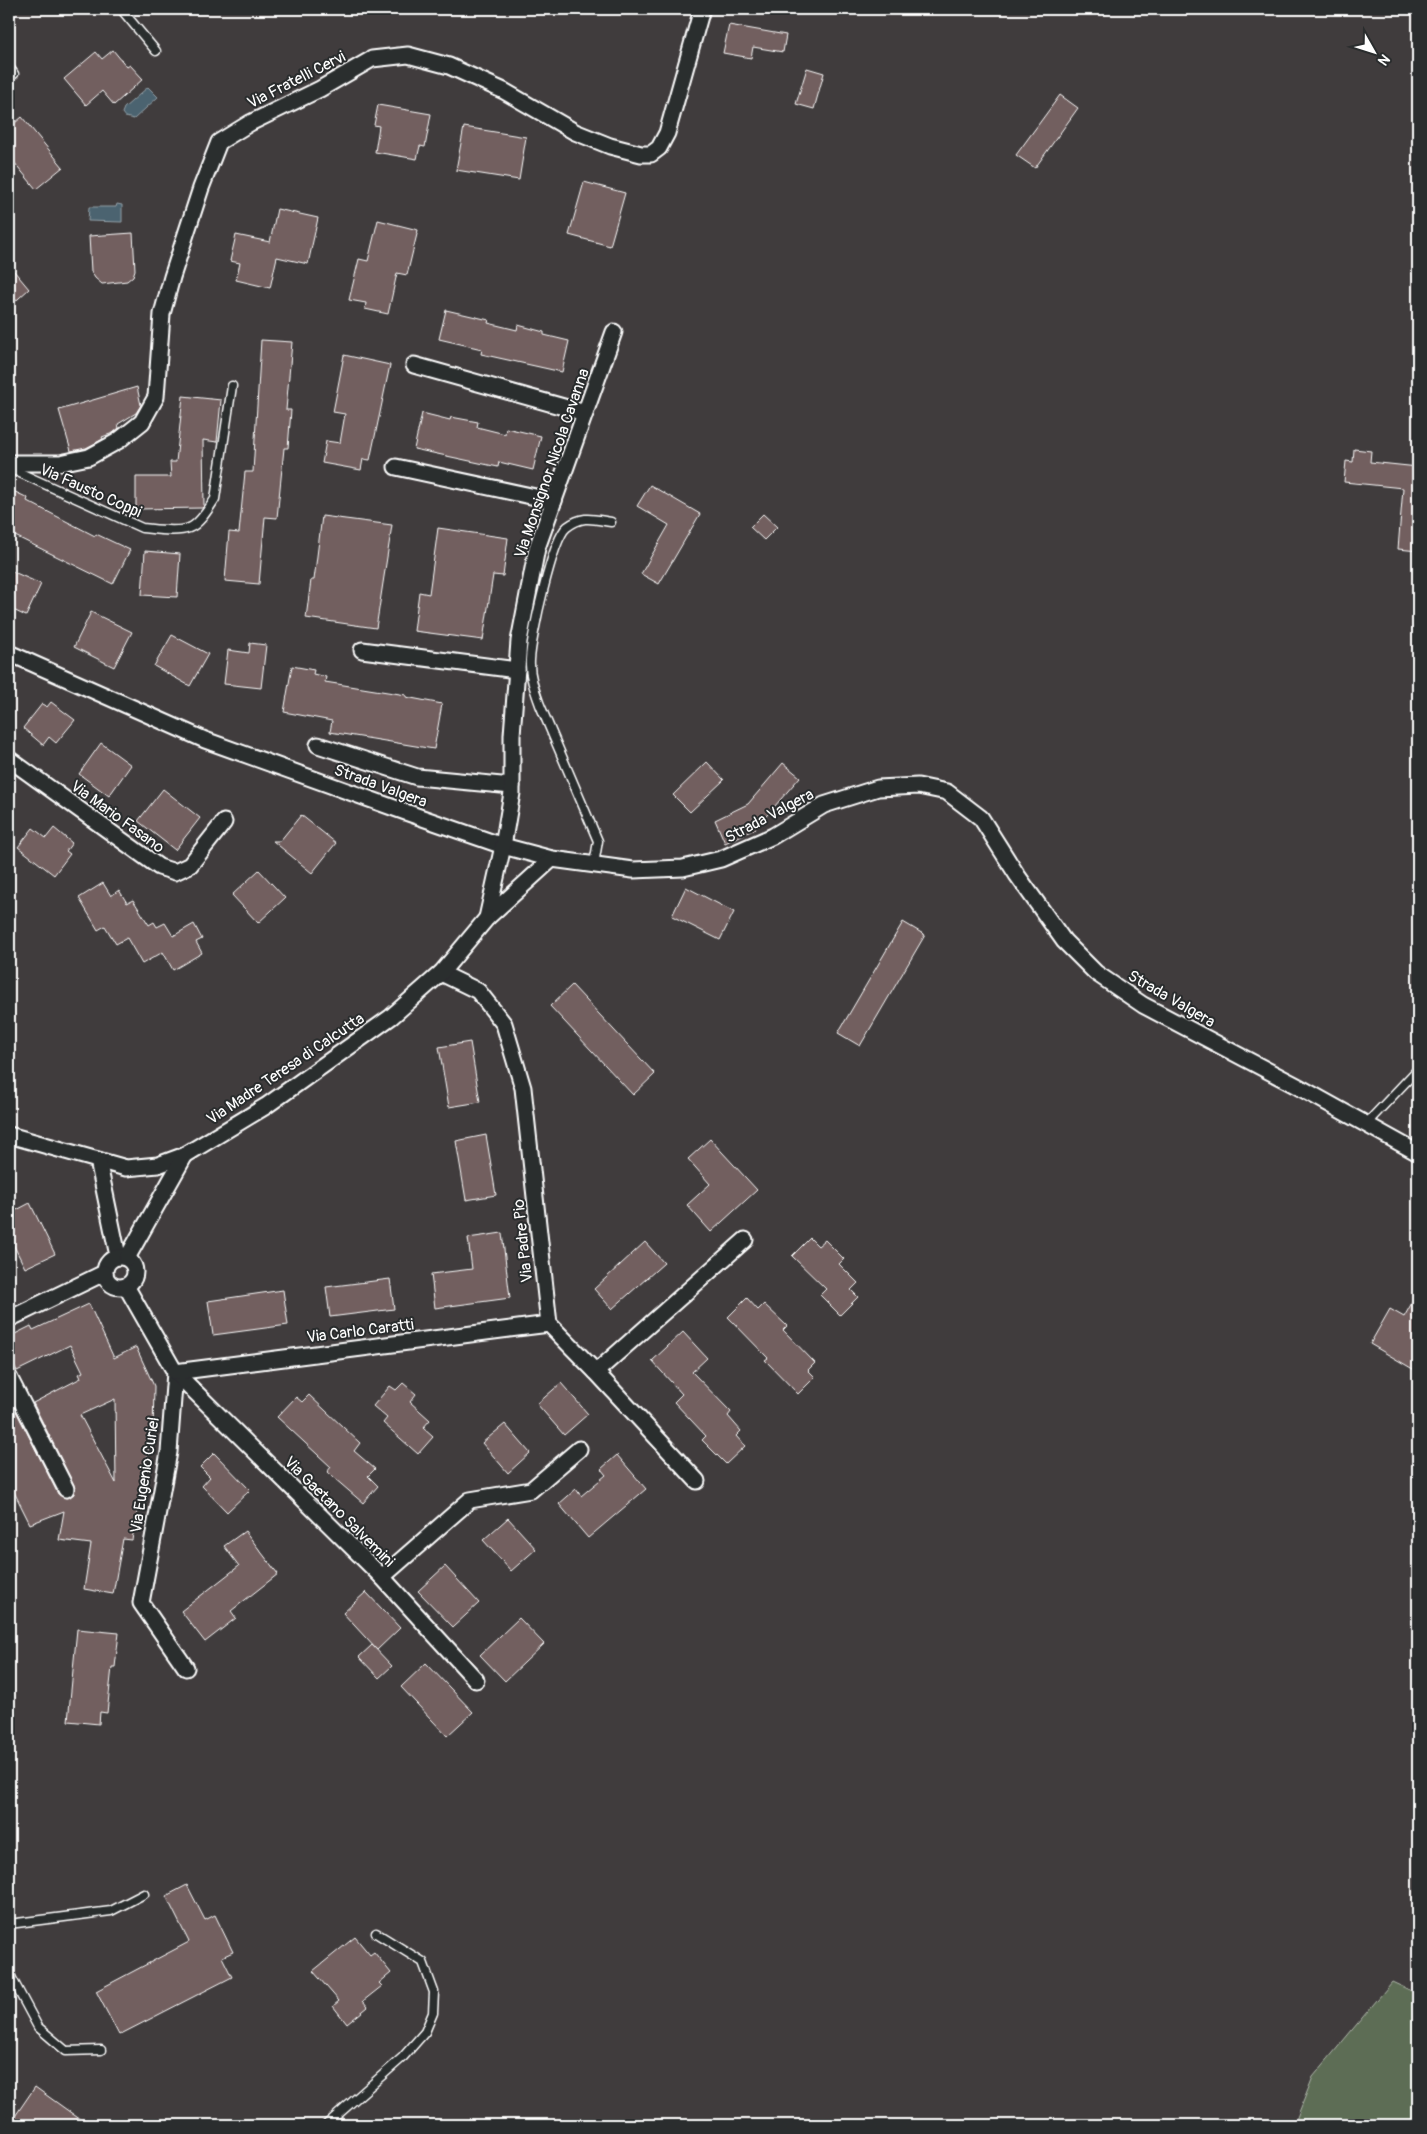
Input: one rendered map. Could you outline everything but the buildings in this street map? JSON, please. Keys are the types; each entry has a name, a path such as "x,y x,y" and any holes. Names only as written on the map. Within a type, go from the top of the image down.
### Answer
{"street":[{"name":"Via Fratelli Cervi","path":"9,463 60,463 89,458 118,441 142,422 156,397 162,314 172,277 200,188 220,142 250,123 320,89 372,59 408,55 449,66 504,91 575,132 610,146 641,154 651,154 659,148 667,133 702,9"},
{"name":"Via Monsignor Nicola Cavanna","path":"504,846 512,786 512,735 519,641 537,548 614,332"},
{"path":"414,365 586,413"},
{"path":"396,467 554,501"},
{"path":"362,650 516,670"},
{"name":"Strada Valgera","path":"10,656 205,740 504,846 552,859 633,870 683,868 721,859 773,836 824,805 878,788 918,786 946,792 981,818 1017,875 1064,941 1096,973 1143,1005 1418,1153"},
{"path":"318,745 417,777 512,786"},
{"name":"Via Mario Fasano","path":"9,759 159,867 176,872 190,865 224,822"},
{"name":"Via Madre Teresa di Calcutta","path":"487,918 504,846"},
{"name":"Via Madre Teresa di Calcutta","path":"9,1136 126,1168 158,1165 185,1155 266,1106 391,1017 441,974 487,918 552,859"},
{"name":"Via Padre Pio","path":"441,974 478,991 504,1024 523,1088 549,1324"},
{"path":"98,1160 123,1257 135,1270 133,1279 126,1286 121,1287 112,1285 104,1273 104,1268 109,1260 123,1257 185,1155"},
{"path":"596,1372 744,1240"},
{"path":"9,1319 104,1273"},
{"path":"126,1286 175,1372"},
{"path":"549,1324 697,1481"},
{"name":"Via Carlo Caratti","path":"175,1372 549,1324"},
{"name":"Via Gaetano Salvemini","path":"175,1372 382,1577 476,1680"},
{"name":"Via Eugenio Curiel","path":"175,1372 168,1452 141,1603 186,1668"},
{"path":"9,1377 66,1490"},
{"path":"382,1577 470,1500 531,1490 579,1449"}],"lane":[{"path":"121,9 156,51"},
{"name":"Via Fausto Coppi","path":"9,468 142,528 164,530 189,528 205,514 215,499 232,386"},
{"path":"594,864 598,841 540,705 533,684 530,660 553,553 565,528 583,518 610,522"},
{"path":"1366,1124 1418,1069"},
{"path":"9,1924 111,1911 144,1894"},
{"path":"326,2125 403,2056 425,2032 433,2013 434,1992 423,1962 376,1933"},
{"path":"9,1973 38,2027 66,2051 101,2050"}],"green space":[{"path":"1392,1982 1418,1994 1418,2125 1294,2125 1313,2077"}],"water":[{"path":"148,87 158,97 134,119 125,117 122,113 124,108"},
{"path":"117,204 122,205 122,222 88,221 89,207 116,207"}]}
